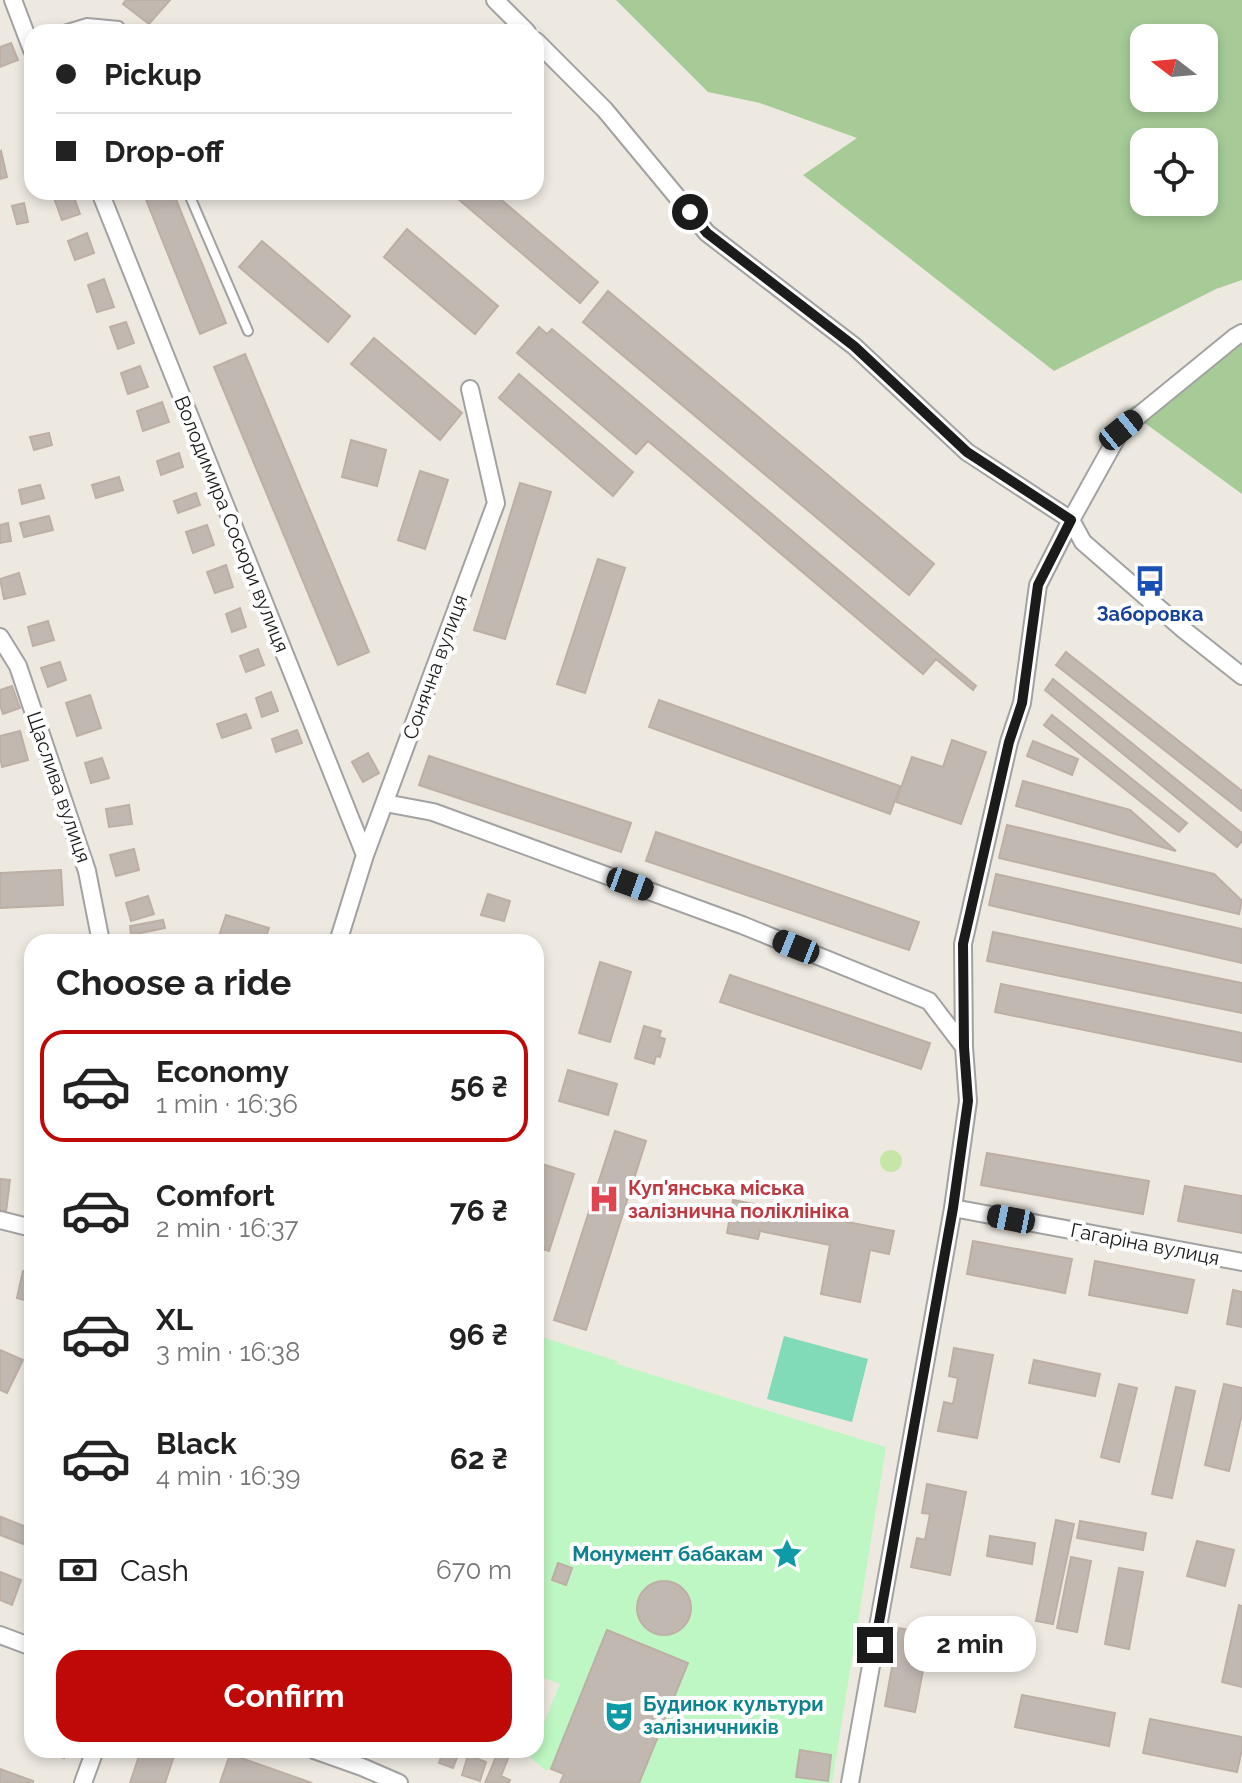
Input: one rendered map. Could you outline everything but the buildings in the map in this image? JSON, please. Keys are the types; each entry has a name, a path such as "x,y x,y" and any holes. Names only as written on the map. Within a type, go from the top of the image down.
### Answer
{"street":[{"path":"13,0 24,28"},
{"path":"495,0 519,24"},
{"path":"544,49 605,110 707,233 854,346 967,452 1071,520 1083,542 1242,676"},
{"name":"Володимира Сосюри вулиця","path":"103,200 365,855"},
{"path":"850,1783 953,1208 968,1101 963,944 1009,742 1022,703 1038,585 1121,430 1242,333"},
{"name":"Сонячна вулиця","path":"340,934 365,855 496,503 470,389"},
{"name":"Щаслива вулиця","path":"0,637 18,666 87,871 99,934"},
{"path":"385,803 433,812 742,925 929,1001 964,1047"},
{"name":"Гагаріна вулиця","path":"953,1208 1242,1262"},
{"path":"0,1220 24,1226"},
{"path":"0,1635 24,1644"},
{"path":"83,1783 92,1758"},
{"path":"337,1758 399,1783"}],"lane":[{"path":"191,200 248,331"}],"green space":[{"path":"616,0 1242,0 1242,280 1216,289 1054,371 803,175 857,138 760,103 708,92"},
{"path":"1242,339 1242,494 1127,410"},
{"path":"887,1150 895,1150 902,1161 895,1172 887,1172 880,1165 880,1157"},
{"path":"784,1336 868,1359 852,1422 767,1399"},
{"path":"544,1338 620,1362 614,1363 886,1447 832,1783 639,1783 545,1770 531,1758 544,1758 544,1723 560,1684 544,1678"}],"place":[{"name":"Заборовка","path":"1150,581"},
{"name":"Куп'янська міська залізнична поліклініка","path":"604,1199"},
{"name":"Монумент бабакам","path":"787,1554"},
{"name":"Будинок культури залізничників","path":"619,1716"}],"route":[{"path":"690,212 707,233 854,346 967,452 1071,520 1038,585 1022,703 1009,742 963,944 968,1101 953,1208 875,1645"}]}
